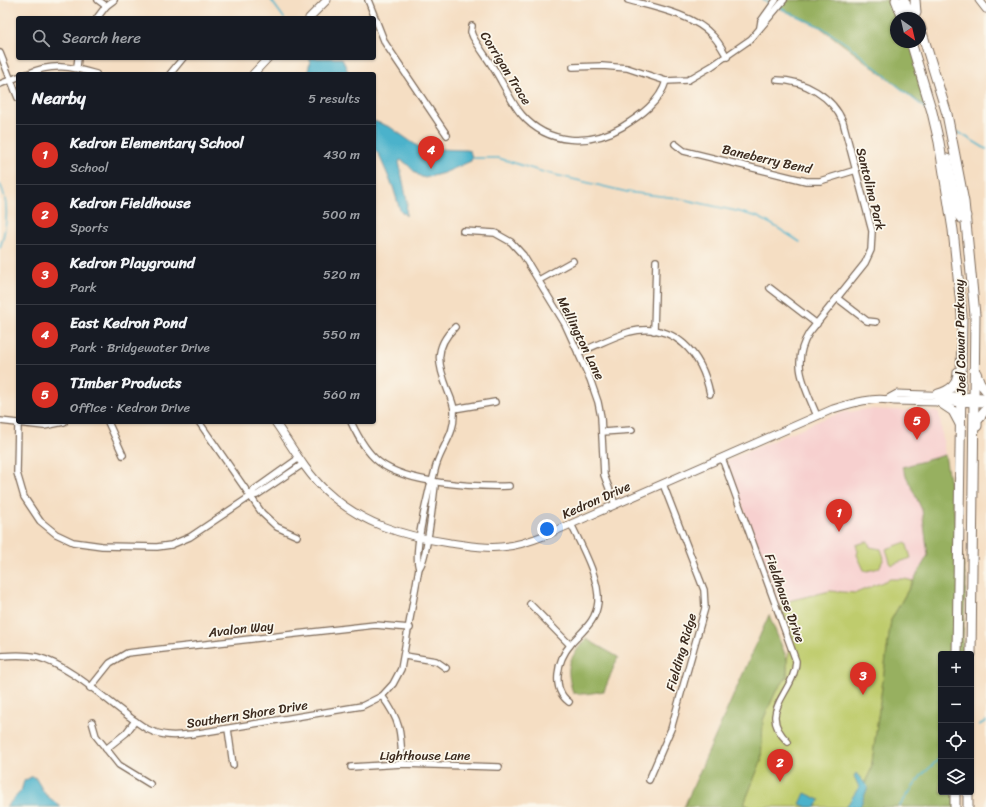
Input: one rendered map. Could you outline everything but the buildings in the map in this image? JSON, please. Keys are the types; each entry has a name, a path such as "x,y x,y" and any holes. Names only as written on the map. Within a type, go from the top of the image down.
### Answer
{"main road":[{"path":"896,0 901,12"},
{"path":"904,0 912,12"},
{"path":"910,0 914,12"},
{"path":"914,0 915,12"},
{"name":"Joel Cowan Parkway","path":"912,48 932,112 939,142 951,214 970,399"},
{"name":"Joel Cowan Parkway","path":"926,48 947,114 966,216 976,315 974,369 970,399 961,426 957,651"},
{"path":"939,142 946,155 952,175 958,214 960,218 966,216"},
{"path":"961,426 953,411 938,398 956,384 958,377 958,328 962,315"},
{"path":"974,369 980,383 986,390"},
{"path":"970,399 970,456 974,476"},
{"path":"971,651 974,476 977,459 977,420 986,409"},
{"path":"955,795 955,807"},
{"path":"968,795 968,807"}],"street":[{"path":"98,0 106,6"},
{"path":"98,16 106,6 114,0"},
{"path":"311,16 327,0"},
{"path":"368,0 375,16"},
{"path":"628,0 663,9 705,28 713,36 727,57"},
{"path":"760,27 761,21 776,0"},
{"path":"573,67 602,66 627,68 666,82 680,81 696,77 751,39 784,0"},
{"path":"979,0 986,9"},
{"path":"376,19 386,43 447,135"},
{"name":"Corrigan Trace","path":"472,26 471,32 473,38 518,111 532,124 552,136 577,140 606,135 624,126 648,109 663,90 666,82"},
{"path":"0,53 16,92"},
{"path":"77,67 78,60"},
{"path":"172,72 181,60"},
{"path":"255,72 266,60"},
{"path":"33,72 48,67 77,67 91,72"},
{"path":"0,84 16,79"},
{"name":"Santolina Park","path":"777,80 788,80 799,84 818,93 833,104 843,122 871,224 871,250 865,263 817,324 802,346 800,367 802,380 817,416"},
{"name":"Baneberry Bend","path":"675,144 684,151 806,181 820,181 856,170"},
{"name":"Mellington Lane","path":"463,230 494,233 511,242 523,255 565,324 598,402 602,432 604,476 615,504"},
{"path":"539,280 573,261"},
{"path":"654,331 657,296 656,261"},
{"path":"770,288 817,324"},
{"path":"837,298 867,321 876,322"},
{"path":"433,481 436,464 453,428 454,409 442,374 440,358 445,337 455,327"},
{"path":"578,353 630,332 654,331 672,337 688,347 703,368 710,394"},
{"name":"Kedron Drive","path":"275,424 301,461 326,491 353,512 386,529 428,540 472,546 502,547 536,539 817,416 849,404 888,399 894,401 938,398 970,399 986,397"},
{"path":"454,409 495,402"},
{"path":"0,421 16,424"},
{"path":"54,424 44,426 18,424 17,473 24,497 31,509 43,523 56,534 73,542 102,546 156,547 171,545 190,537 251,496 257,495 301,461"},
{"path":"109,424 123,455"},
{"path":"200,424 262,513 277,527 297,536"},
{"path":"352,424 369,453 380,463 407,476 474,486 508,486"},
{"path":"602,432 632,430"},
{"name":"Fieldhouse Drive","path":"722,458 796,661 794,677 776,711 775,722 778,732 788,742"},
{"name":"Southern Shore Drive","path":"0,656 29,656 44,659 66,670 134,721 155,733 169,736 362,706 382,696 398,676 405,656 419,568 417,563 420,538 430,486 433,481"},
{"name":"Southern Shore Drive","path":"419,568 423,563 428,540 435,486 433,481"},
{"name":"Fielding Ridge","path":"649,780 670,729 705,608 704,590 663,484"},
{"path":"569,702 560,694 558,677 560,663 570,645 582,634 592,621 597,611 598,594 595,580 571,524"},
{"path":"530,604 570,645"},
{"name":"Avalon Way","path":"90,688 110,663 127,653 375,625 410,628"},
{"path":"405,656 436,661 446,668"},
{"path":"382,696 395,714 399,725 402,764"},
{"path":"106,749 126,733 134,721"},
{"path":"92,722 96,736 119,765 150,784"},
{"path":"228,728 234,765"},
{"name":"Lighthouse Lane","path":"351,767 402,764 499,767"}],"shaded area":[{"path":"867,409 939,412 945,455 902,467 922,510 928,555 891,620 793,641 726,461 823,419 848,411 850,412"}],"green space":[{"path":"785,0 895,0 900,12 890,12 890,48 913,48 932,112 820,27 777,7"},
{"path":"945,455 966,581 962,651 938,651 938,795 960,795 960,807 853,807 871,770 891,620 928,555 922,510 902,467"},
{"path":"868,541 870,547 881,549 884,558 879,568 867,571 864,570 857,555 858,551 856,545"},
{"path":"906,542 911,558 891,565 886,549"},
{"path":"890,579 905,579 913,581 891,620 871,770 853,807 751,807 744,804 761,761 763,720 776,691 787,677 787,659 793,641 780,605 792,600 830,591 856,593"},
{"path":"769,615 787,659 787,677 776,691 763,720 761,761 744,804 751,807 684,807"},
{"path":"586,639 618,657 604,691 586,694 573,693 569,676 570,664 575,652"}],"water":[{"path":"310,60 343,60 348,72 308,72"},
{"path":"376,122 390,127 423,150 466,150 470,151 472,157 471,161 444,173 425,178 418,175 407,164 400,160 399,162 407,201 406,216 400,210 393,187 376,151"},
{"path":"856,773 868,787 860,807 846,807 859,787 854,776"},
{"path":"31,777 35,777 45,794 61,807 6,807 21,791 24,781"},
{"path":"805,793 820,800 816,807 807,807 800,804"}],"waterway":[{"path":"271,0 283,16"},
{"path":"763,0 769,3"},
{"path":"780,8 823,28 848,45 927,110"},
{"path":"958,132 986,149"},
{"path":"472,158 498,158 543,172 627,192 677,198 736,211 758,217 800,242"},
{"path":"0,184 5,199 6,208 6,224 0,248"},
{"path":"979,725 986,721"},
{"path":"899,807 921,776 939,759"}],"place":[{"name":"East Kedron Pond","path":"431,169"},
{"name":"TImber Products","path":"917,440"},
{"name":"Kedron Elementary School","path":"839,532"},
{"name":"Kedron Playground","path":"863,695"},
{"name":"Kedron Fieldhouse","path":"780,782"}]}
